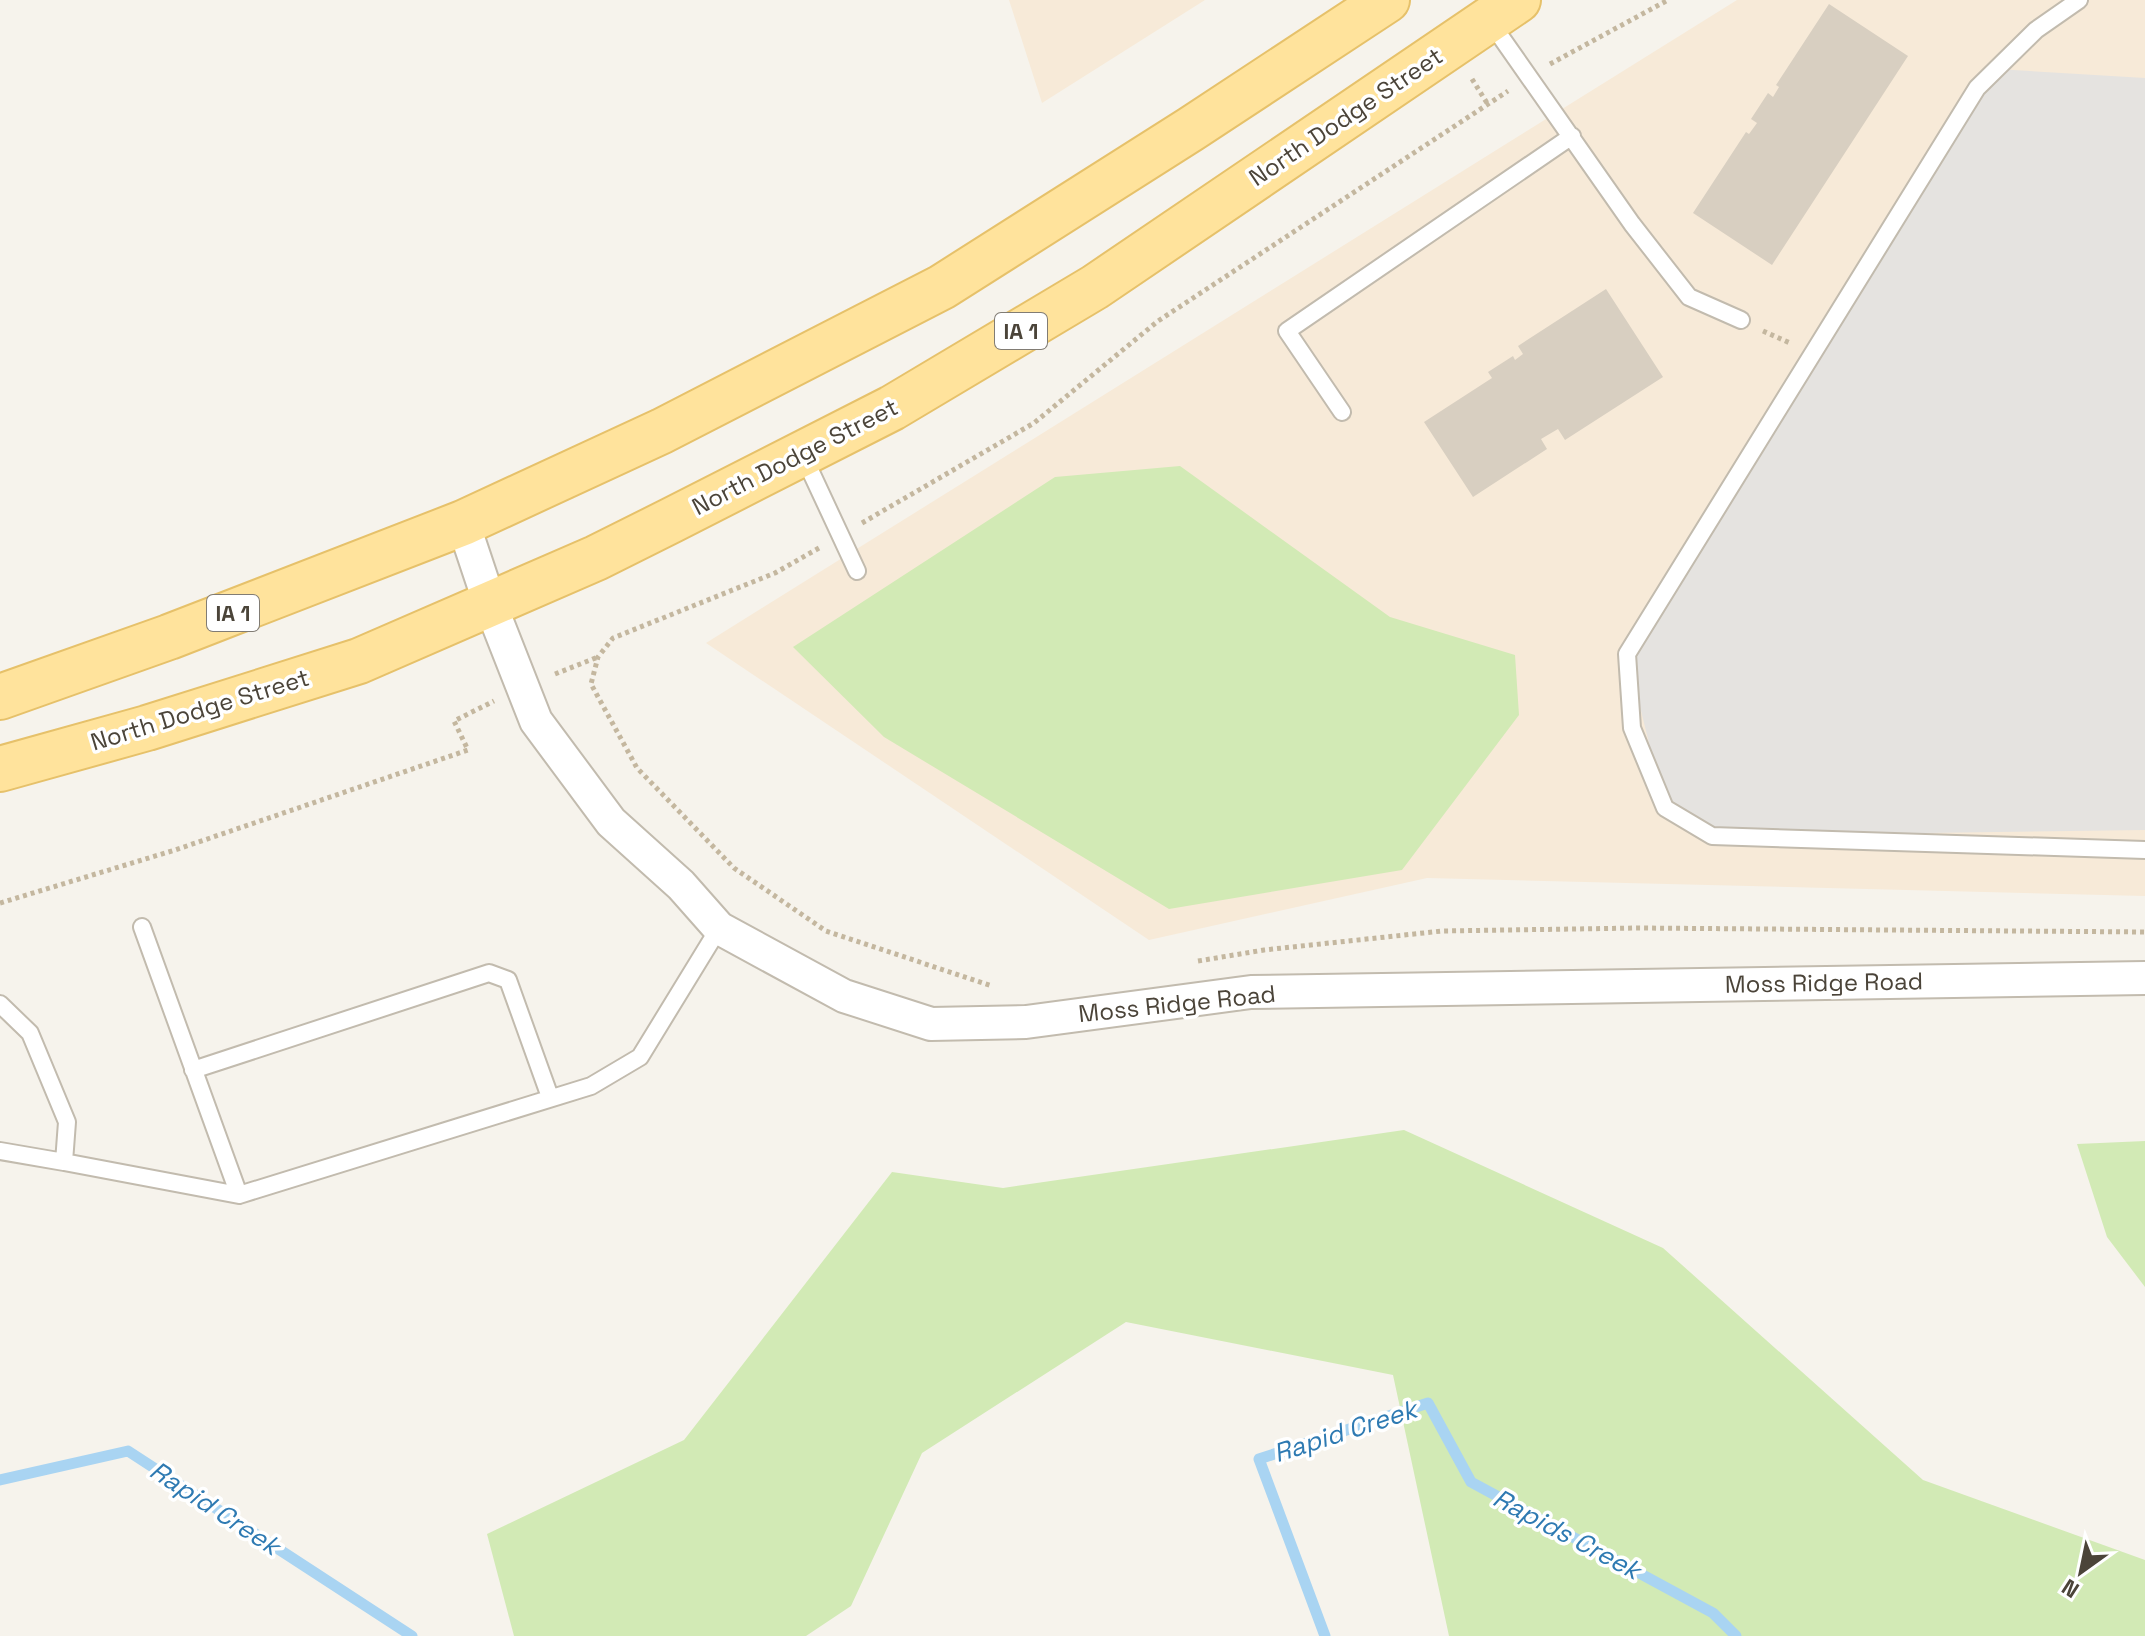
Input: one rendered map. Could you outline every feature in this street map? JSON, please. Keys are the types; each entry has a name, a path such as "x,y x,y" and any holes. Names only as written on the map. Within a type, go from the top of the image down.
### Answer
{"main road":[{"name":"IA 1","path":"0,697 169,637 463,523 662,431 942,287 1387,0"},
{"name":"North Dodge Street","path":"0,769 147,728 359,661 596,558 892,408 1095,287 1494,6"}],"street":[{"name":"Moss Ridge Road","path":"463,523 490,604 536,721 611,822 681,885 719,928 844,996 931,1024 1026,1022 1251,992 2145,978"}],"lane":[{"path":"2079,0 2036,30 1977,88 1627,654 1632,728 1665,808 1712,836 2145,850"},
{"path":"1494,6 1572,136 1632,224 1689,297 1741,320"},
{"path":"1342,412 1287,331 1572,136"},
{"path":"802,453 857,571"},
{"path":"142,927 239,1195"},
{"path":"0,1151 239,1195 591,1086 640,1057 719,928"},
{"path":"193,1070 489,973 508,980 550,1097"},
{"path":"0,1004 30,1033 67,1122 64,1162"}],"path":[{"path":"1569,52 1668,0"},
{"path":"997,987 826,931 734,868 637,768 591,684 598,657 613,638 775,573 1034,423 1158,321 1487,103"},
{"path":"1741,320 1813,354"},
{"path":"0,903 175,850 468,750 454,721 598,657"},
{"path":"1189,962 1264,950 1442,931 1638,928 2145,932"}],"shaded area":[{"path":"1009,0 1205,0 1042,103"},
{"path":"1737,0 2145,0 2145,896 1427,878 1149,940 706,643"},
{"path":"1997,69 2145,78 2145,830 1712,836 1665,808 1627,654"}],"green space":[{"path":"1180,466 1390,617 1515,655 1519,715 1402,870 1169,909 884,737 793,647 1055,477"},
{"path":"1404,1130 1663,1248 1923,1480 2145,1560 2145,1636 1449,1636 1393,1375 1126,1322 922,1453 851,1606 806,1636 514,1636 487,1534 684,1440 892,1172 1003,1188"},
{"path":"2145,1141 2145,1287 2107,1237 2077,1144"}],"building":[{"path":"1829,4 1908,56 1772,265 1693,213 1746,132 1749,134 1757,123 1751,119 1768,93 1773,97 1779,87 1776,85"},
{"path":"1606,289 1663,377 1565,440 1558,429 1541,439 1547,449 1473,497 1424,422 1492,378 1488,372 1513,356 1515,360 1523,354 1518,346"}],"waterway":[{"name":"Rapids Creek","path":"1325,1636 1259,1459 1428,1403 1471,1482 1713,1613 1736,1636"},
{"name":"Rapid Creek","path":"0,1480 128,1451 412,1636"}]}
